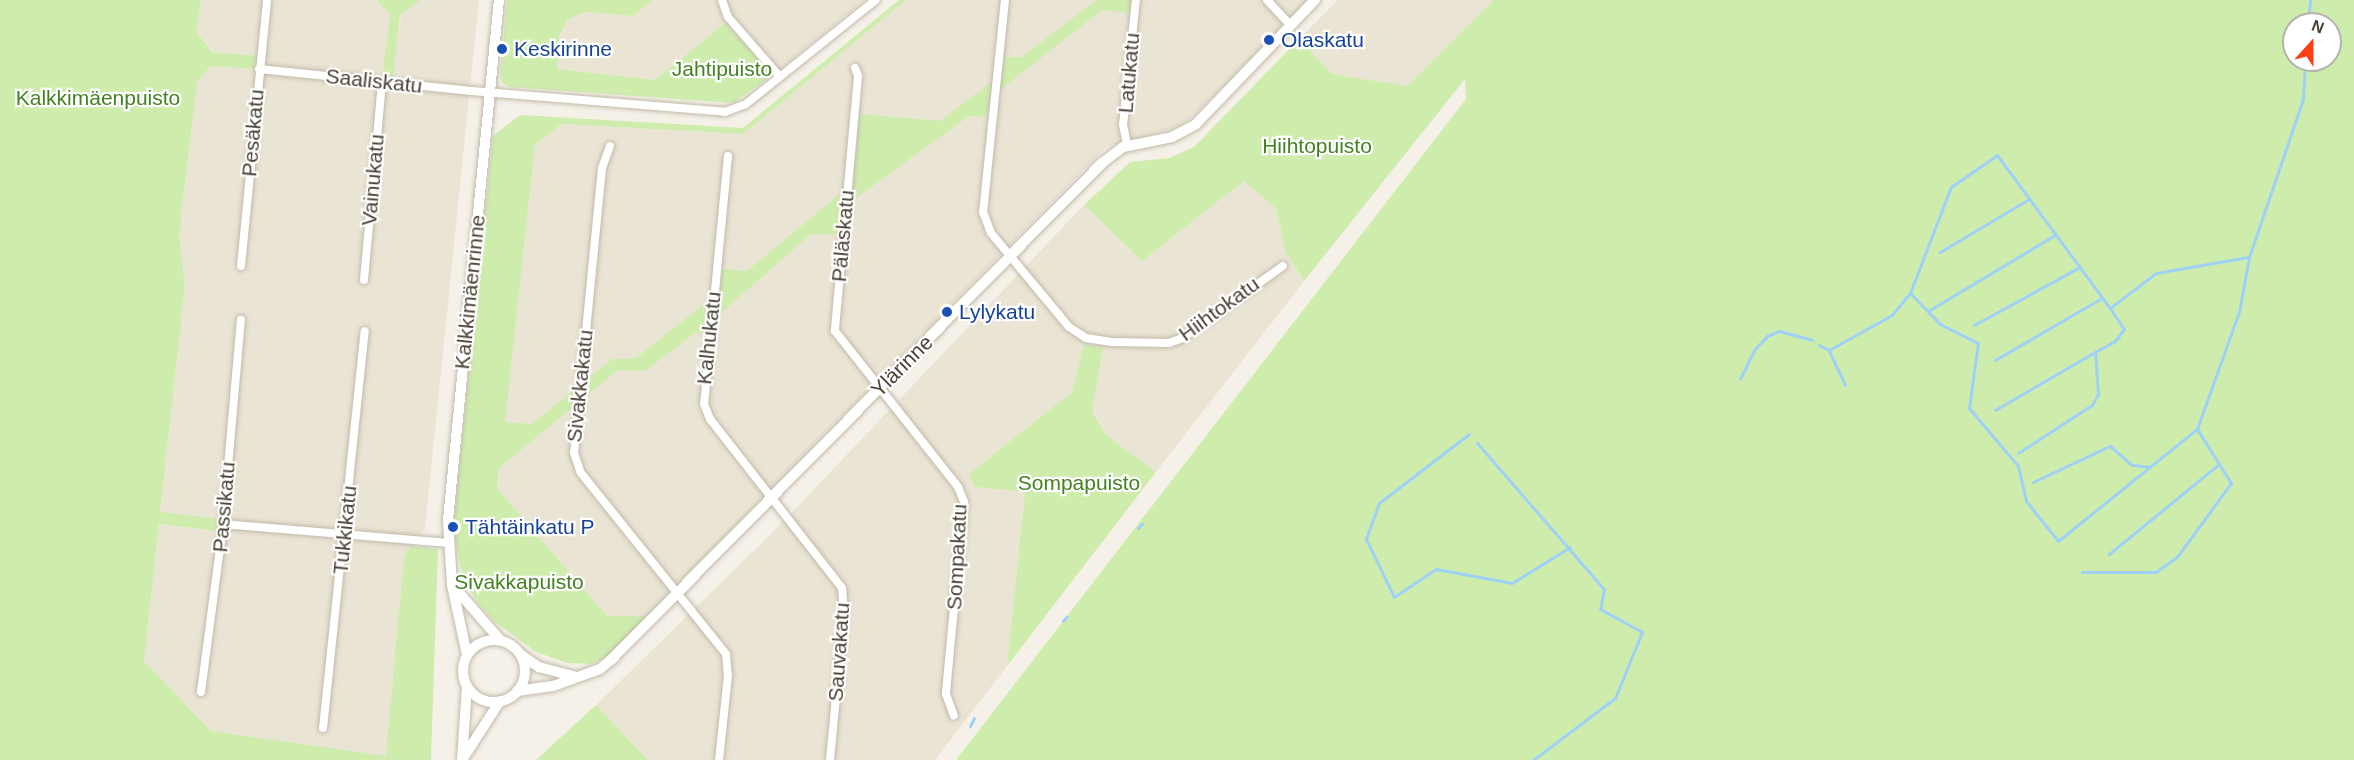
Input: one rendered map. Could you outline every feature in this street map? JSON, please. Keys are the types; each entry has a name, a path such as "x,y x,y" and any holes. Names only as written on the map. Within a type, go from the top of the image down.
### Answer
{"street":[{"name":"Pesäkatu","path":"241,266 267,0"},
{"name":"Kalkkimäenrinne","path":"467,655 452,585 448,543 449,503 499,0"},
{"path":"722,0 728,16 780,77"},
{"path":"490,92 725,112 746,104 876,0"},
{"path":"1005,0 982,212 991,233 1011,256"},
{"name":"Latukatu","path":"1127,145 1124,125 1136,0"},
{"path":"1267,0 1290,25"},
{"name":"Ylärinne","path":"517,691 553,686 600,669 612,659 1102,163 1127,145 1172,138 1196,124 1315,0"},
{"name":"Päläskatu","path":"855,68 857,87 835,332 879,390"},
{"name":"Saaliskatu","path":"259,69 490,92"},
{"name":"Vainukatu","path":"364,280 382,81"},
{"name":"Sivakkakatu","path":"610,146 602,168 574,453 581,473 679,593 728,659 719,760"},
{"name":"Kalhukatu","path":"728,156 704,404 710,419 772,497"},
{"name":"Hiihtokatu","path":"1011,256 1076,333 1148,345 1183,338 1283,266"},
{"name":"Passikatu","path":"201,692 223,524 241,320"},
{"name":"Tukkikatu","path":"324,728 365,331"},
{"name":"Sompakatu","path":"879,390 958,487 964,502 946,694 954,716"},
{"name":"Sauvakatu","path":"772,497 832,571 844,595 830,760"},
{"path":"223,524 345,537 448,543"},
{"path":"452,585 501,640 521,655 539,667 576,677"},
{"path":"462,760 467,686 463,667 467,655 482,642 501,640"},
{"path":"462,760 500,701 517,691 525,674 521,655"},
{"path":"467,686 481,699 500,701"}],"shaded area":[{"path":"201,0 377,0 390,14 382,76 392,77 401,16 420,0 479,0 425,528 404,556 387,757 211,731 144,661 159,524 217,531 219,520 160,513 185,286 179,235 197,82 211,66 253,69 255,57 213,52 197,32"},
{"path":"653,0 865,0 773,75 725,23 655,80 556,69 559,36 567,19 585,12 633,16"},
{"path":"906,0 1308,0 1197,113 1176,128 1106,147 646,616 607,616 497,488 535,145 562,124 743,134"},
{"path":"1338,0 1494,0 1407,86 1332,74 1299,39"},
{"path":"1244,181 1276,209 1286,253 1304,281 1156,472 1106,435 1092,410 1103,348 1084,344 1072,392 969,474 975,487 1025,492 1007,666 935,760 648,760 596,705 780,525 1084,205 1142,261"}],"green space":[{"name":"Kalkkimäenpuisto","path":"0,0 201,0 197,32 212,52 255,56 254,69 211,66 197,82 179,235 185,286 160,512 219,519 218,531 159,524 144,661 211,731 386,756 404,556 411,546 438,549 431,760 0,760"},
{"path":"377,0 420,0 400,16 393,77 382,76 390,15"},
{"name":"Jahtipuisto","path":"507,0 653,0 633,16 585,12 568,19 559,36 557,69 655,80 725,23 773,75 733,103 510,87 502,83 500,76"},
{"name":"Sivakkapuisto","path":"899,0 906,0 743,134 562,124 535,145 505,422 532,424 612,359 636,358 719,292 723,269 747,271 854,182 859,114 940,121 1003,73 1004,57 1022,57 1096,0 1131,0 1129,13 1102,10 990,98 986,117 969,116 841,209 837,234 811,234 706,326 704,334 695,333 645,371 618,370 499,468 497,488 607,616 646,616 610,654 592,664 567,663 536,652 495,622 478,603 463,579 453,530 493,136 520,115 743,128"},
{"name":"Hiihtopuisto","path":"1494,0 2354,0 2354,760 956,760 1466,99 1465,79 1304,281 1286,253 1276,209 1244,181 1142,261 1084,205 1130,162 1169,158 1194,147 1299,39 1332,74 1407,86"},
{"name":"Sompapuisto","path":"1084,344 1103,348 1092,411 1106,435 1156,472 1007,666 1025,492 974,487 969,474 1072,392"},
{"path":"596,705 648,760 536,760"}],"waterway":[{"path":"2309,12 2310,0"},
{"path":"1910,293 1940,324 1978,343 1969,408 2018,466 2026,501 2058,541 2197,429 2239,312 2249,257 2303,99 2304,72"},
{"path":"1845,385 1829,350 1892,315 1910,293 1951,187 1997,155 2110,308 2156,273 2249,257"},
{"path":"1940,252 2029,199"},
{"path":"1928,311 2055,235"},
{"path":"1974,325 2080,267"},
{"path":"1995,360 2102,298"},
{"path":"2018,453 2092,405 2098,394 2095,352 2115,341 2124,329 2110,308"},
{"path":"1740,379 1754,350 1767,336 1779,331 1812,340"},
{"path":"1819,345 1829,350"},
{"path":"1995,410 2095,352"},
{"path":"2082,572 2156,572 2177,557 2231,483 2197,429"},
{"path":"1469,434 1379,503 1366,539 1394,597 1436,569 1512,583 1570,547"},
{"path":"1477,443 1604,589 1600,609 1642,632 1615,698 1533,760"},
{"path":"2033,482 2110,446 2132,465 2150,467"},
{"path":"2109,554 2219,464"},
{"path":"1138,528 1142,524"},
{"path":"1063,621 1067,616"},
{"path":"970,726 974,718"}],"place":[{"name":"Olaskatu","path":"1269,40"},
{"name":"Keskirinne","path":"502,49"},
{"name":"Lylykatu","path":"947,312"},
{"name":"Tähtäinkatu P","path":"453,527"}]}
